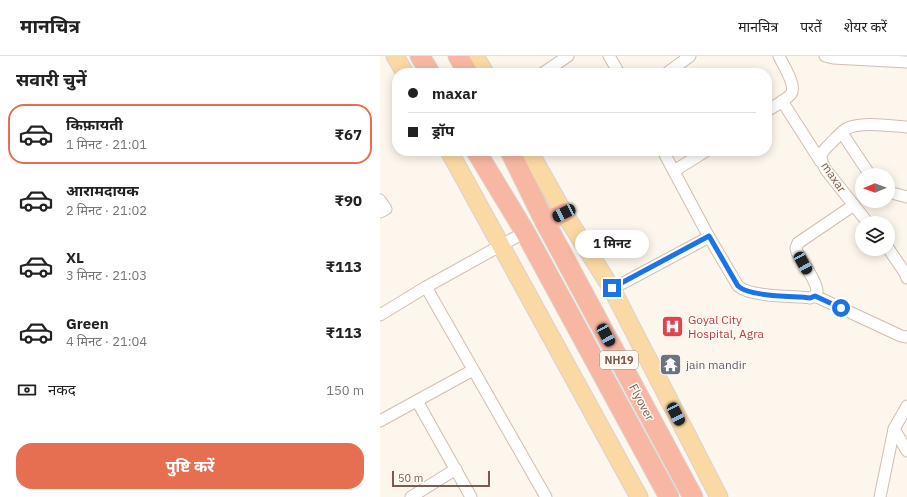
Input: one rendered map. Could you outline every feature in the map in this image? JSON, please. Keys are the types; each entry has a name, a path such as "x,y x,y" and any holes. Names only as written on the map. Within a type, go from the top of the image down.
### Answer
{"highway":[{"path":"420,56 427,68"},
{"path":"458,56 465,68"},
{"name":"NH19","path":"479,156 525,232"},
{"name":"NH19","path":"512,156 545,222"},
{"path":"545,222 564,213"},
{"name":"Flyover","path":"545,222 693,497"},
{"name":"Flyover","path":"525,232 669,497"}],"main road":[{"path":"396,56 402,68"},
{"path":"475,56 482,68"},
{"path":"452,156 639,497"},
{"path":"532,156 564,213 612,288 719,497"}],"street":[{"path":"551,68 568,56"},
{"path":"609,56 616,68"},
{"path":"674,68 690,56"},
{"path":"772,108 790,95 793,85 779,56"},
{"path":"825,56 833,58 907,62"},
{"path":"782,101 821,162"},
{"path":"865,168 842,133 853,127 863,126 878,125 907,127"},
{"name":"maxar","path":"842,133 823,150 821,162 863,216"},
{"path":"666,156 709,236 741,289 752,293 810,298 815,296 907,338"},
{"path":"674,171 698,156"},
{"path":"895,194 907,197"},
{"path":"380,200 386,209 380,212"},
{"path":"815,296 817,292 816,285 797,252 796,248 798,243 854,205"},
{"path":"380,315 426,287 525,232"},
{"path":"612,288 709,236"},
{"path":"893,256 907,278"},
{"path":"426,287 546,497"},
{"path":"380,421 473,370"},
{"path":"416,401 470,497"},
{"path":"880,497 894,429 907,406"},
{"path":"894,429 907,451"},
{"path":"411,497 456,470"}],"place":[{"name":"Goyal City Hospital, Agra","path":"673,326"},
{"name":"jain mandir","path":"670,364"}],"route":[{"path":"612,288 709,236 741,289 752,293 810,298 815,296 841,308"}]}
